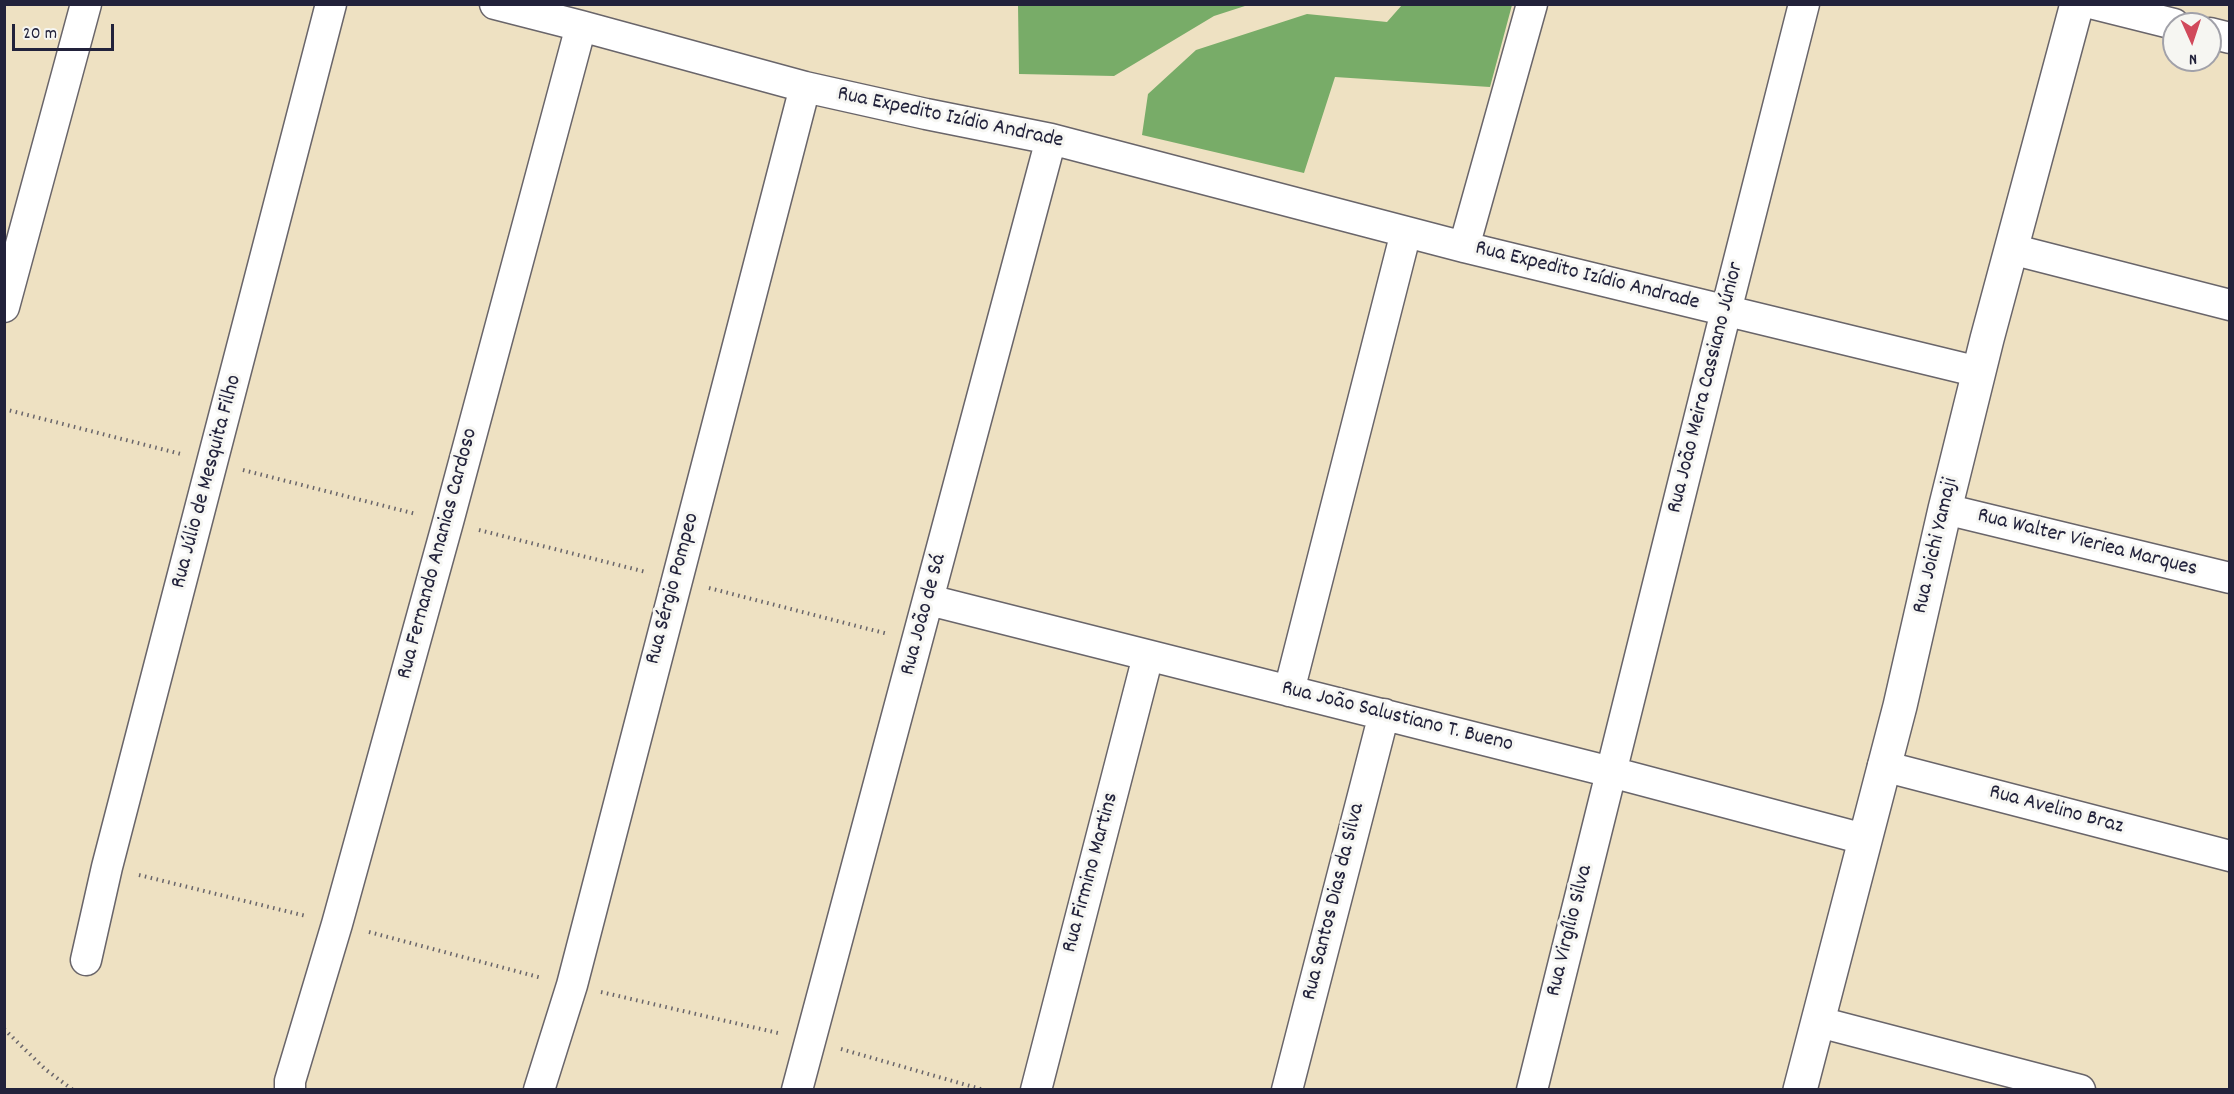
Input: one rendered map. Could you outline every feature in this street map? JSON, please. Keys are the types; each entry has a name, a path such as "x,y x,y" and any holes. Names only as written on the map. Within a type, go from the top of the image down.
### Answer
{"main road":[{"name":"Rua Joichi Yamaji","path":"1800,1089 1900,706 1978,372 2077,4"}],"street":[{"path":"4,307 86,4"},
{"name":"Rua Júlio de Mesquita Filho","path":"86,960 107,867 331,4"},
{"name":"Rua Expedito Izídio Andrade","path":"495,4 805,87 1051,139 1464,247 1978,372"},
{"path":"1464,247 1532,4"},
{"name":"Rua João Meira Cassiano Júnior","path":"1611,772 1804,4"},
{"path":"2094,4 2162,21"},
{"name":"Rua Fernando Ananias Cardoso","path":"290,1085 445,534 581,26"},
{"name":"Rua Sérgio Pompeo","path":"539,1089 572,985 805,87"},
{"name":"Rua João de Sá","path":"796,1089 1051,139"},
{"path":"1289,691 1406,232"},
{"path":"2011,249 2229,305"},
{"name":"Rua Walter Vieriea Marques","path":"1945,509 2229,579"},
{"name":"Rua João Salustiano T. Bueno","path":"929,600 1611,772 1864,839"},
{"name":"Rua Firmino Martins","path":"1036,1089 1149,656"},
{"name":"Rua Santos Dias da Silva","path":"1287,1089 1384,714"},
{"name":"Rua Avelino Braz","path":"1883,766 2229,856"},
{"name":"Rua Virgílio Silva","path":"1532,1089 1611,772"},
{"path":"1819,1022 2080,1089"}],"path":[{"path":"4,1029 45,1069 73,1089"}],"green space":[{"path":"1018,4 1248,5 1214,16 1114,76 1019,74"},
{"path":"1402,5 1512,5 1490,87 1335,77 1304,173 1142,135 1148,94 1196,50 1307,14 1387,22"}]}
